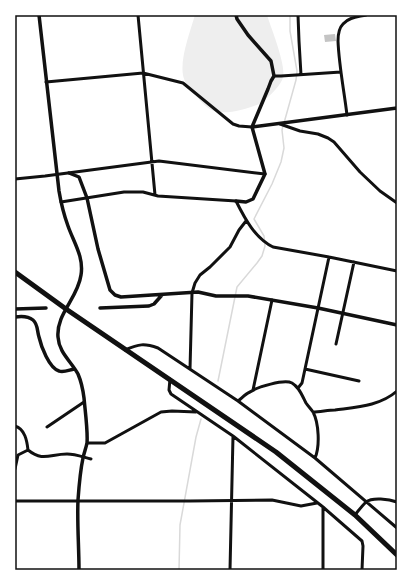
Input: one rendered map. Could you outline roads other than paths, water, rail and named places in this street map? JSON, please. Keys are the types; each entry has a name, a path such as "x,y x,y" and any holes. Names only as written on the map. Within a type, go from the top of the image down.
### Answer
{"highway":[{"path":"15,272 125,350 276,452 355,515 397,556"},
{"path":"15,276 28,282"}],"street":[{"path":"38,15 61,202 78,251 82,270 81,278 76,291 59,322 58,331 58,338 62,352 80,379 84,402 87,443 83,457 78,501 79,570"},
{"path":"138,15 155,195"},
{"path":"61,202 124,192 143,192 158,196 236,202 246,202 253,199 265,174 252,127 274,76 271,61 248,35 237,19 236,15"},
{"path":"298,15 301,75"},
{"path":"347,115 338,40 343,24 351,18 366,15"},
{"path":"46,82 143,72 183,83 233,124 252,127 397,108"},
{"path":"274,76 341,72"},
{"path":"280,124 300,131 318,134 334,142 360,172 380,191 397,203"},
{"path":"15,179 152,162 265,174"},
{"path":"69,173 79,177 87,198 98,249 110,290 115,295 121,297 198,292 216,296 248,296 318,308 397,326"},
{"path":"236,202 251,228 268,244 274,247 397,270"},
{"path":"190,369 192,293 200,274 210,267 230,247 239,230 246,221"},
{"path":"298,388 302,383 328,257"},
{"path":"336,344 354,262"},
{"path":"100,308 149,306 154,304 162,295"},
{"path":"253,390 272,300"},
{"path":"15,309 46,308"},
{"path":"15,317 28,317 34,320 42,348 53,367 58,371 63,372 74,369"},
{"path":"125,350 136,345 147,344 158,348 238,401 316,458 397,528"},
{"path":"305,369 359,381"},
{"path":"170,379 169,390 171,394 233,436 317,502 362,541 362,570"},
{"path":"238,401 248,392 253,390 285,382 291,382 298,388 316,419 319,445 316,458"},
{"path":"313,412 368,406 382,401 397,391"},
{"path":"47,427 84,402"},
{"path":"87,443 105,443 161,412 198,412"},
{"path":"15,426 19,427 25,434 28,443 28,450"},
{"path":"230,570 233,436"},
{"path":"28,450 40,457 69,454 91,459"},
{"path":"15,469 18,455 28,450"},
{"path":"355,515 366,502 376,499 388,499 397,502"},
{"path":"15,501 272,500 301,506 317,502"},
{"path":"323,507 323,570"}],"waterway":[{"path":"284,123 296,80 297,71 290,31 290,15"},
{"path":"218,381 237,287 262,256 265,246 264,236 254,219 272,184 281,162 284,148 283,126"},
{"path":"179,570 180,525 196,437 201,419"}]}
